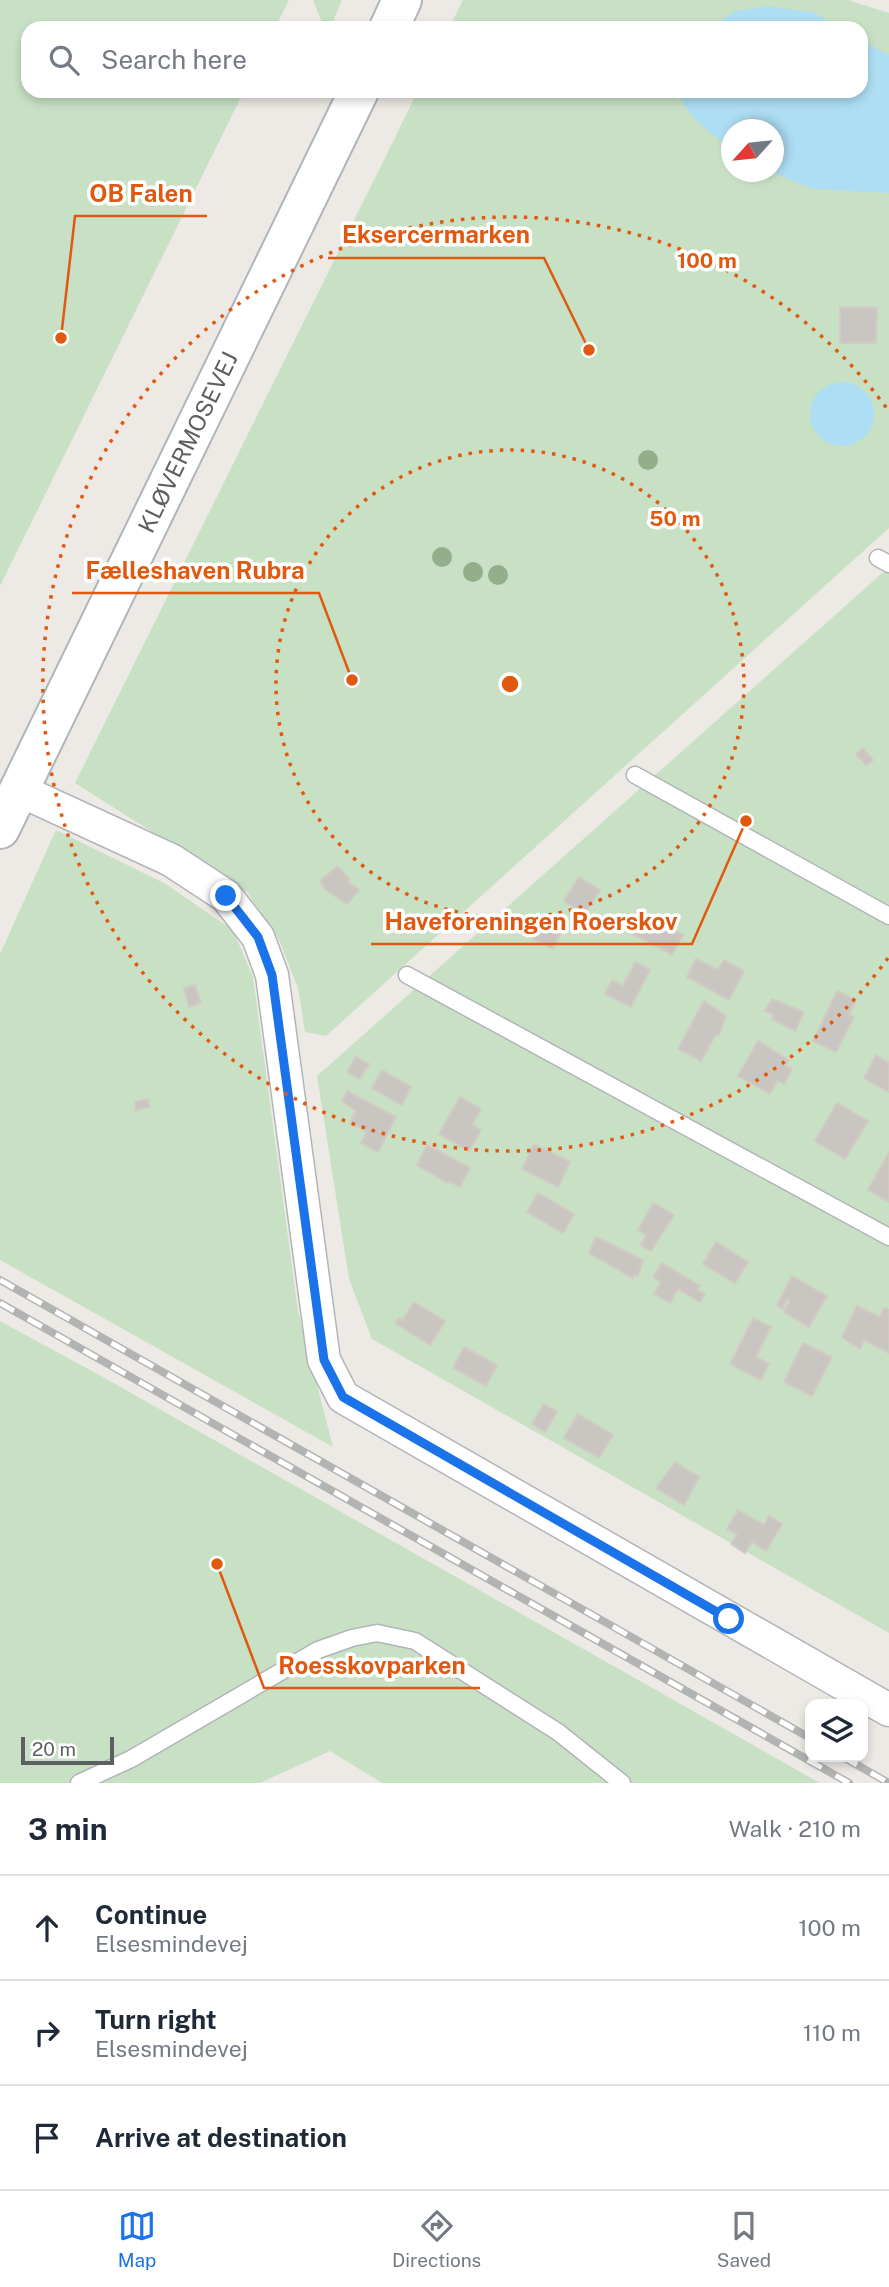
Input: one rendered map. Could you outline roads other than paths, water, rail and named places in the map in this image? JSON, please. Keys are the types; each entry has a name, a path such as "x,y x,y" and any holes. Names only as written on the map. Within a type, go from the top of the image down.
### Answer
{"main road":[{"path":"392,21 402,0"},
{"name":"KLØVERMOSEVEJ","path":"0,829 356,98"}],"street":[{"path":"19,790 171,860 226,896 258,937 272,975 324,1360 343,1397 889,1710"}],"lane":[{"path":"635,775 889,916"},
{"path":"407,975 889,1237"},
{"path":"79,1783 131,1759 318,1650 352,1638 377,1633 415,1641 558,1732 622,1783"}],"water":[{"path":"769,6 815,13 828,21 720,21 735,11"},
{"path":"868,44 889,55 889,193 813,189 784,177 784,119 721,119 721,141 686,108 681,98 868,98"},
{"path":"836,382 848,382 865,391 872,402 872,426 865,437 848,446 836,446 824,441 815,432 810,420 810,408 815,396 824,387"}],"railway":[{"path":"0,1280 805,1735"},
{"path":"0,1303 849,1783"},
{"path":"852,1762 889,1783"}],"place":[{"name":"OB Falen","path":"61,338"},
{"name":"Eksercermarken","path":"589,350"},
{"name":"Fælleshaven Rubra","path":"352,680"},
{"name":"Haveforeningen Roerskov","path":"746,821"},
{"name":"Roesskovparken","path":"217,1564"}]}
